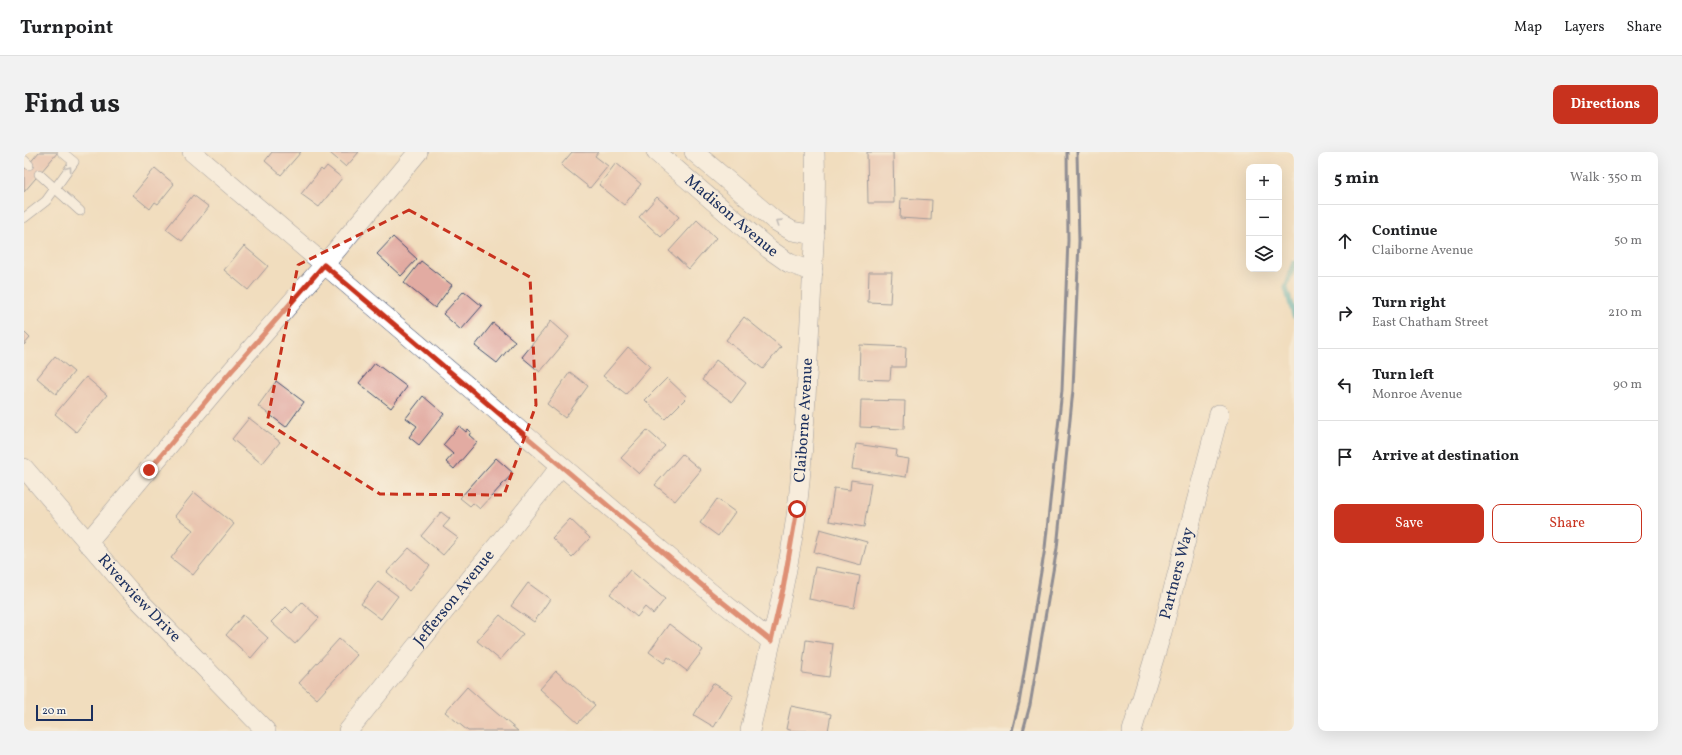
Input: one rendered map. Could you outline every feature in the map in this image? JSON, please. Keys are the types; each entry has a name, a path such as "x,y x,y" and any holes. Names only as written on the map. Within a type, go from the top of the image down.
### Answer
{"street":[{"path":"87,543 221,383 324,265 418,152"},
{"name":"Madison Avenue","path":"656,152 768,249 790,263 813,272"},
{"name":"Madison Avenue","path":"694,152 774,220 792,231 815,235"},
{"name":"Claiborne Avenue","path":"750,731 783,589 797,509 815,235 816,192 814,152"},
{"path":"198,154 324,265 711,593 771,641"},
{"name":"Partners Way","path":"1132,731 1162,632 1219,414"},
{"name":"Jefferson Avenue","path":"348,731 562,466"},
{"name":"Riverview Drive","path":"24,468 129,590 262,728"}],"lane":[{"path":"24,218 27,214 46,201 74,162 62,152"},
{"path":"39,174 80,211"}],"highlighted area":[{"path":"409,210 530,277 536,405 504,495 380,494 267,423 298,265"}],"building":[{"path":"39,152 58,152 24,192 24,170"},
{"path":"272,152 301,152 281,175 265,161"},
{"path":"330,152 359,152 346,167"},
{"path":"572,152 598,152 595,156 608,166 590,188 561,165"},
{"path":"867,152 893,152 894,203 868,203"},
{"path":"616,163 641,184 624,205 599,185"},
{"path":"327,166 342,178 319,207 301,194 321,169 323,171"},
{"path":"155,168 174,184 158,204 155,202 150,209 133,195"},
{"path":"193,195 209,207 182,241 166,229"},
{"path":"657,197 679,217 661,237 639,217"},
{"path":"901,198 932,200 931,220 900,218"},
{"path":"697,220 716,238 689,269 669,251"},
{"path":"393,237 417,259 401,276 377,254"},
{"path":"244,246 268,266 248,290 224,270"},
{"path":"421,261 452,285 435,308 404,283"},
{"path":"869,272 892,272 890,303 868,302"},
{"path":"464,291 482,306 461,330 443,314"},
{"path":"744,317 781,347 763,369 726,340"},
{"path":"551,321 569,337 540,372 522,357"},
{"path":"493,323 515,341 497,363 475,346"},
{"path":"24,332 30,338 24,345"},
{"path":"860,345 906,347 905,367 891,367 890,380 859,379"},
{"path":"628,347 650,366 626,394 603,376"},
{"path":"55,356 74,372 56,394 37,378"},
{"path":"716,360 746,383 732,402 702,380"},
{"path":"375,363 407,387 391,408 359,383"},
{"path":"570,372 588,386 565,418 547,404"},
{"path":"86,377 107,395 76,432 55,414"},
{"path":"667,378 687,397 665,419 645,400"},
{"path":"276,381 304,402 286,427 258,406"},
{"path":"423,396 444,414 419,445 409,437 417,426 406,418"},
{"path":"861,400 905,401 904,429 860,427"},
{"path":"249,418 280,442 262,464 232,439"},
{"path":"459,426 466,432 468,429 471,432 469,435 477,442 454,469 446,462 453,454 443,445"},
{"path":"647,430 665,446 639,474 621,458"},
{"path":"856,444 897,450 896,457 909,459 906,477 852,469"},
{"path":"682,454 701,470 675,501 655,485"},
{"path":"496,458 513,473 480,509 473,503 470,506 460,498"},
{"path":"851,480 871,483 864,527 829,521 834,488 850,490"},
{"path":"194,492 234,524 193,575 171,558 193,530 175,516"},
{"path":"717,499 735,512 718,536 700,523"},
{"path":"441,512 450,519 443,527 458,538 443,555 421,536"},
{"path":"570,519 590,538 572,557 552,538"},
{"path":"820,529 867,542 861,565 814,552"},
{"path":"409,548 430,566 409,591 387,572"},
{"path":"815,567 860,576 854,608 809,599"},
{"path":"630,570 665,599 653,614 645,607 637,617 610,594"},
{"path":"378,581 398,596 381,619 361,604"},
{"path":"528,583 550,599 534,622 511,606"},
{"path":"302,602 319,618 295,644 271,622 286,607 292,613"},
{"path":"243,615 268,638 251,658 226,635"},
{"path":"500,615 523,634 500,660 477,641"},
{"path":"669,624 703,650 687,671 668,657 664,663 649,652"},
{"path":"339,639 357,655 317,699 299,683"},
{"path":"806,640 833,644 829,677 802,673"},
{"path":"556,671 595,705 578,723 540,689"},
{"path":"713,683 733,695 714,727 694,715"},
{"path":"467,687 518,731 468,731 445,712"},
{"path":"791,706 831,714 828,731 794,731 786,729"}],"waterway":[{"path":"1294,263 1286,288 1294,316"}],"railway":[{"path":"1012,731 1019,703 1045,548 1062,390 1068,240 1067,152"},
{"path":"1023,731 1030,705 1057,548 1073,390 1079,241 1077,152"}],"route":[{"path":"149,470 221,383 324,265 711,593 771,641 783,589 797,509"}]}
